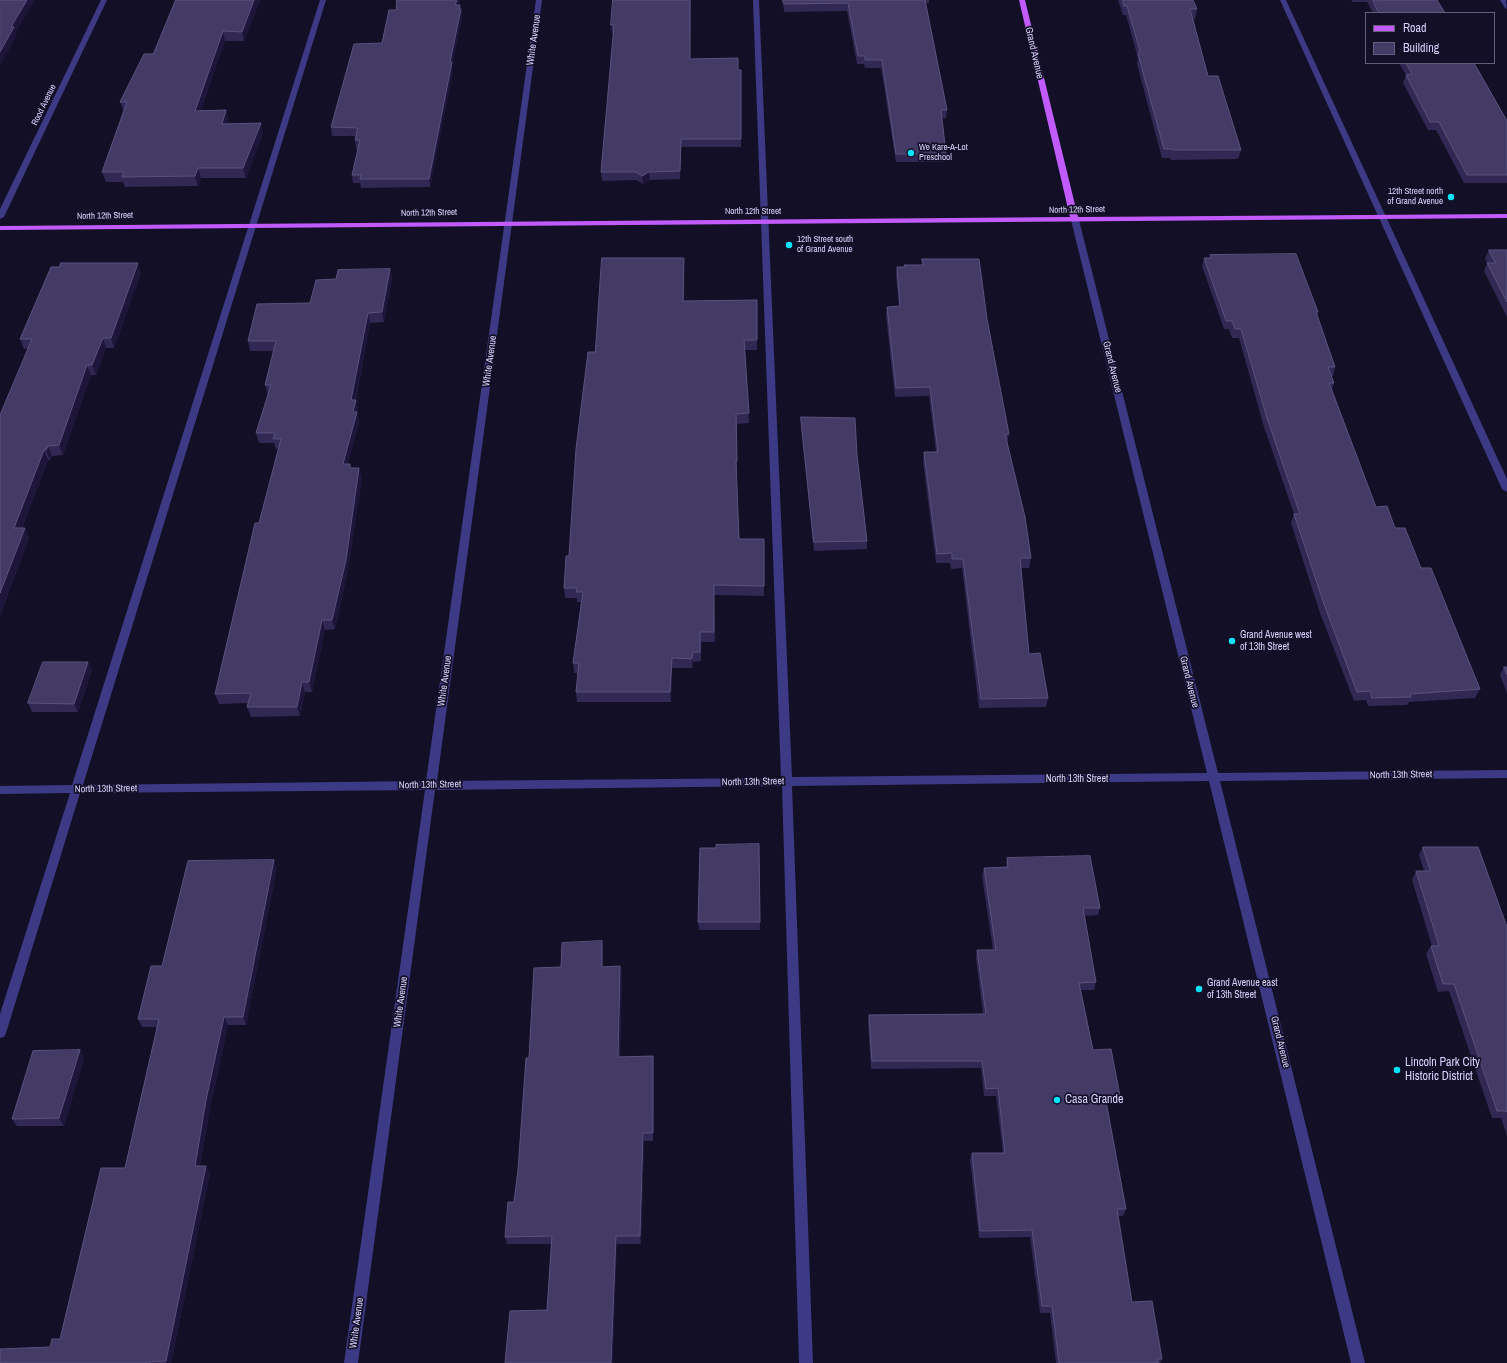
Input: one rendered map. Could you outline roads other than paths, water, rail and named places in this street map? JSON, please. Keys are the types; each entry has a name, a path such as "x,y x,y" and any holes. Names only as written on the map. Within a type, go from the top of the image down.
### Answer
{"main road":[{"name":"Grand Avenue","path":"1022,0 1075,220"},
{"name":"North 12th Street","path":"0,228 254,224 508,222 764,223 1507,216"}],"street":[{"name":"Rood Avenue","path":"0,217 104,0"},
{"path":"0,1033 324,0"},
{"name":"White Avenue","path":"351,1363 539,0"},
{"path":"756,0 786,782 806,1363"},
{"path":"1283,0 1507,489"},
{"path":"1503,0 1507,7"},
{"name":"Grand Avenue","path":"1075,220 1358,1363"},
{"name":"North 13th Street","path":"0,790 1507,774"}],"place":[{"name":"We Kare-A-Lot Preschool","path":"911,153"},
{"name":"12th Street north of Grand Avenue","path":"1451,197"},
{"name":"12th Street south of Grand Avenue","path":"789,245"},
{"name":"Grand Avenue west of 13th Street","path":"1232,641"},
{"name":"Grand Avenue east of 13th Street","path":"1199,989"},
{"name":"Lincoln Park City Historic District","path":"1397,1070"},
{"name":"Casa Grande","path":"1057,1100"}]}
